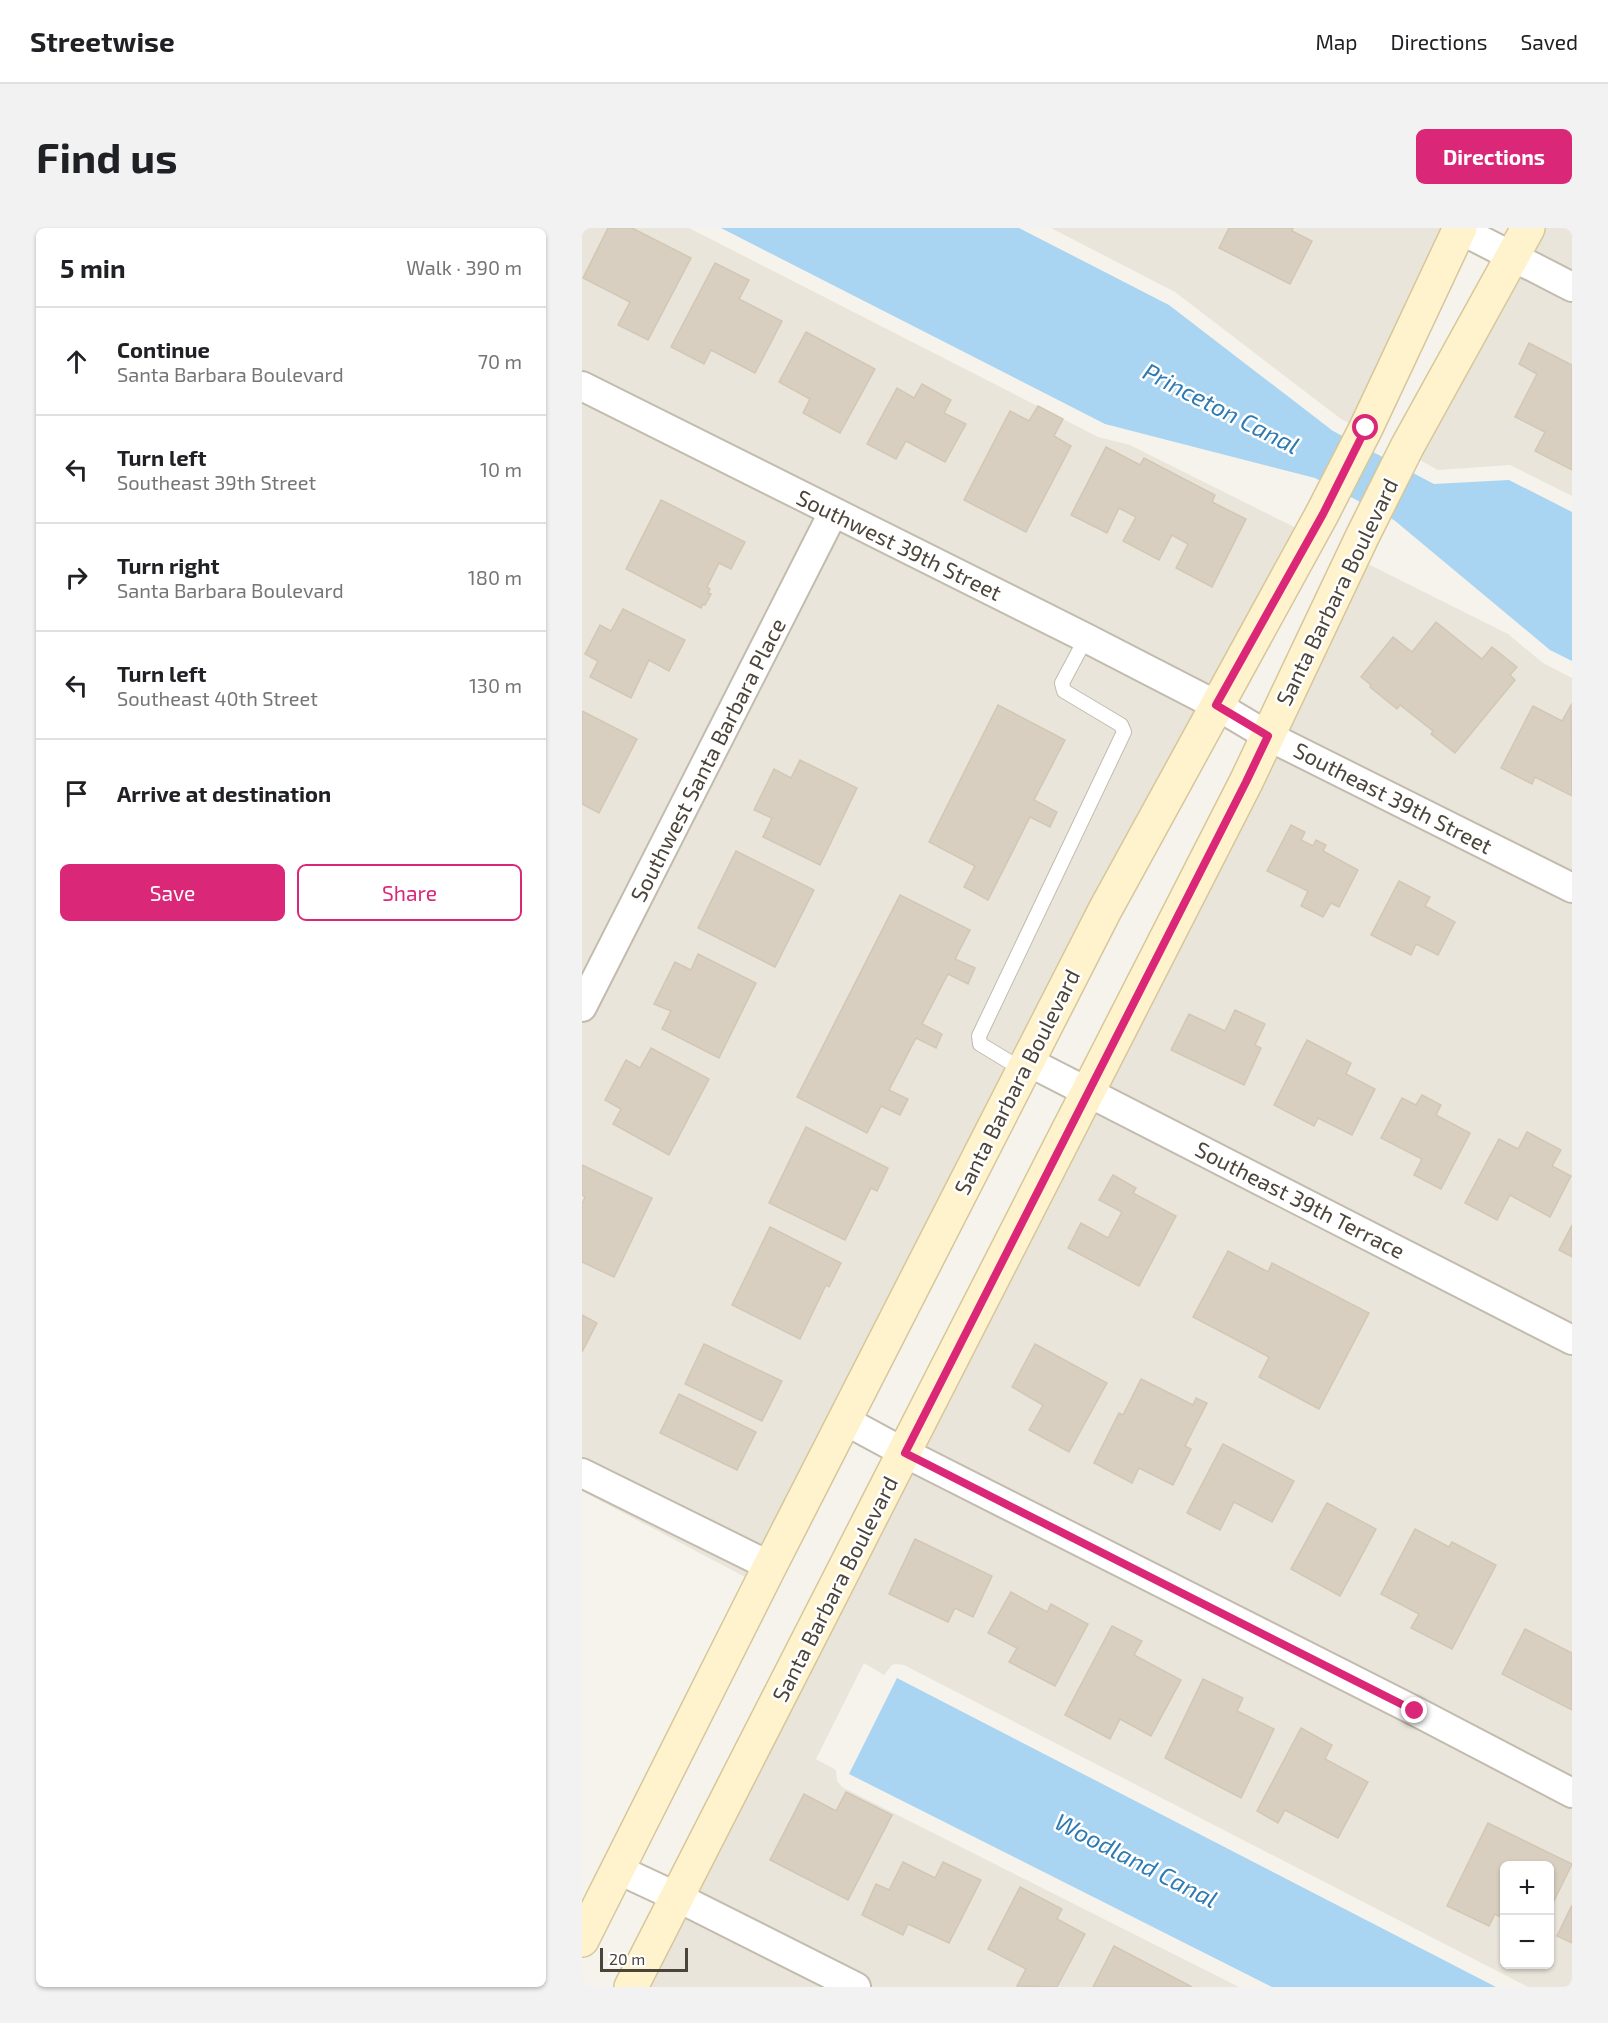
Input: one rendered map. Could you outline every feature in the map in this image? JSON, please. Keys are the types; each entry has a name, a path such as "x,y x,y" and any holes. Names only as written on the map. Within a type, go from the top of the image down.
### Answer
{"main road":[{"name":"Santa Barbara Boulevard","path":"582,1940 844,1420 1105,910 1323,514 1366,428 1459,228"},
{"name":"Santa Barbara Boulevard","path":"631,1987 1090,1092 1268,736 1407,447 1528,228"}],"street":[{"path":"1459,228 1572,287"},
{"name":"Southwest 39th Street","path":"582,386 1216,705"},
{"name":"Southwest Santa Barbara Place","path":"582,1007 833,513"},
{"name":"Southeast 39th Street","path":"1216,705 1268,736 1572,888"},
{"name":"Southeast 39th Terrace","path":"1025,1066 1090,1092 1572,1340"},
{"path":"844,1420 1572,1793"},
{"path":"582,1473 770,1566"},
{"path":"617,1869 856,1987"}],"lane":[{"path":"1025,1066 980,1044 979,1036 1124,732 1121,725 1064,691 1062,682 1086,638"}],"shaded area":[{"path":"582,228 689,228 1098,437 1130,445 1296,528 747,1578 582,1491"},
{"path":"1051,228 1443,228 1351,424 1341,419 1175,292"},
{"path":"1545,228 1572,228 1572,496 1510,465 1438,470 1418,459"},
{"path":"1366,563 1508,634 1543,663 1572,678 1572,1987 1528,1987 904,1665 892,1665 884,1675 864,1663 816,1759 836,1770 837,1781 842,1787 1239,1987 648,1987 1260,789"}],"water":[{"name":"Princeton Canal","path":"721,228 1019,228 1169,305 1333,431 1434,484 1509,480 1572,512 1572,661 1550,650 1394,520 1315,478 1105,424"},
{"name":"Woodland Canal","path":"897,1678 1496,1987 1272,1987 849,1774"}],"building":[{"path":"608,228 632,228 691,258 648,340 618,325 630,302 583,278"},
{"path":"1229,228 1293,228 1292,231 1312,241 1290,284 1219,248"},
{"path":"715,263 749,280 739,299 782,321 755,373 711,350 704,364 671,347"},
{"path":"806,332 875,369 840,433 803,413 810,399 779,382"},
{"path":"1529,343 1572,365 1572,470 1535,451 1545,432 1515,417 1537,374 1519,364"},
{"path":"922,384 951,400 944,413 966,424 945,462 906,441 896,459 867,444 897,388 914,398"},
{"path":"1038,406 1063,419 1054,436 1071,446 1026,532 964,500 1010,411 1029,421"},
{"path":"1106,447 1140,465 1144,458 1215,495 1212,502 1246,519 1212,587 1176,568 1188,544 1172,535 1159,560 1123,541 1136,517 1119,508 1107,533 1071,515"},
{"path":"661,500 745,542 731,569 719,563 707,587 710,589 708,593 711,594 701,608 626,569"},
{"path":"623,609 685,640 669,671 649,660 631,698 590,677 598,661 585,654 600,625 611,631"},
{"path":"1436,622 1482,659 1492,647 1517,667 1510,675 1515,680 1455,753 1431,734 1433,731 1400,705 1397,709 1361,677 1393,637 1412,652"},
{"path":"998,705 1065,740 1034,800 1057,812 1050,827 1030,817 988,900 964,887 975,866 929,842"},
{"path":"1571,705 1572,796 1535,777 1532,784 1501,768 1533,706 1562,721"},
{"path":"582,711 637,739 599,813 582,804"},
{"path":"800,760 857,788 820,865 763,837 772,818 754,810 774,769 791,778"},
{"path":"1291,825 1305,832 1301,840 1313,846 1316,840 1326,845 1323,851 1358,870 1339,907 1331,903 1323,917 1301,906 1308,891 1267,871"},
{"path":"736,851 814,890 775,967 698,928"},
{"path":"1399,881 1430,897 1425,906 1455,922 1438,955 1416,944 1411,955 1371,935"},
{"path":"900,895 970,930 955,959 975,968 968,984 948,974 922,1024 942,1034 936,1048 916,1038 889,1090 908,1099 900,1115 881,1106 867,1133 797,1097"},
{"path":"698,954 756,983 719,1058 662,1029 671,1011 654,1004 675,962 691,970"},
{"path":"1235,1010 1265,1024 1255,1045 1261,1048 1244,1085 1171,1050 1189,1014 1225,1031"},
{"path":"1307,1040 1351,1063 1346,1074 1375,1089 1352,1135 1318,1118 1314,1126 1274,1105"},
{"path":"651,1048 709,1079 669,1155 613,1124 621,1109 605,1100 626,1060 640,1068"},
{"path":"1422,1095 1441,1105 1436,1115 1470,1133 1441,1189 1414,1175 1422,1159 1381,1138 1402,1098 1416,1105"},
{"path":"806,1127 888,1168 877,1191 871,1188 845,1240 769,1203"},
{"path":"1527,1132 1561,1150 1552,1166 1571,1176 1550,1217 1510,1195 1497,1220 1465,1203 1499,1139 1518,1149"},
{"path":"582,1165 652,1198 614,1277 582,1262 582,1204 585,1197 582,1195"},
{"path":"1113,1175 1136,1188 1133,1193 1176,1216 1139,1286 1068,1248 1081,1223 1108,1238 1122,1212 1099,1200"},
{"path":"1572,1225 1572,1257 1559,1250"},
{"path":"770,1227 841,1263 829,1287 826,1285 800,1339 732,1305"},
{"path":"1228,1251 1268,1272 1272,1263 1369,1313 1319,1409 1259,1377 1269,1357 1193,1317"},
{"path":"582,1315 597,1323 582,1352"},
{"path":"704,1344 782,1381 762,1421 685,1384"},
{"path":"1035,1344 1107,1383 1069,1452 1029,1430 1043,1405 1012,1387"},
{"path":"1141,1379 1193,1405 1196,1398 1207,1403 1185,1446 1191,1449 1173,1485 1139,1468 1132,1483 1094,1463 1119,1413 1123,1415"},
{"path":"679,1394 756,1432 737,1470 660,1433"},
{"path":"1223,1444 1294,1481 1272,1522 1234,1502 1220,1530 1187,1513"},
{"path":"1327,1503 1376,1529 1340,1596 1291,1569"},
{"path":"1415,1529 1449,1547 1452,1542 1496,1565 1452,1649 1411,1628 1419,1614 1381,1594"},
{"path":"915,1539 992,1576 973,1617 955,1608 948,1622 889,1594"},
{"path":"1011,1592 1047,1612 1051,1604 1088,1624 1055,1686 1009,1662 1017,1648 988,1633"},
{"path":"1112,1626 1142,1641 1134,1655 1181,1680 1151,1736 1120,1719 1110,1739 1065,1715"},
{"path":"1525,1629 1572,1653 1572,1710 1502,1674"},
{"path":"1203,1679 1243,1698 1237,1711 1274,1729 1241,1798 1165,1758"},
{"path":"1301,1728 1332,1745 1325,1759 1368,1782 1338,1838 1285,1810 1278,1823 1257,1811"},
{"path":"846,1792 892,1815 848,1900 770,1860 804,1794 836,1811"},
{"path":"1488,1823 1572,1864 1554,1901 1554,1861 1500,1861 1500,1917 1495,1914 1489,1926 1447,1906"},
{"path":"903,1862 935,1878 943,1862 981,1880 949,1943 908,1924 903,1935 862,1915 876,1884 889,1890"},
{"path":"1020,1887 1062,1909 1057,1919 1085,1934 1057,1987 1017,1986 1026,1969 988,1949"},
{"path":"1572,1905 1572,1943 1557,1936"},
{"path":"1114,1946 1192,1987 1093,1987"}],"route":[{"path":"1366,428 1323,514 1216,705 1268,736 1090,1092 905,1453 1415,1711"}]}
